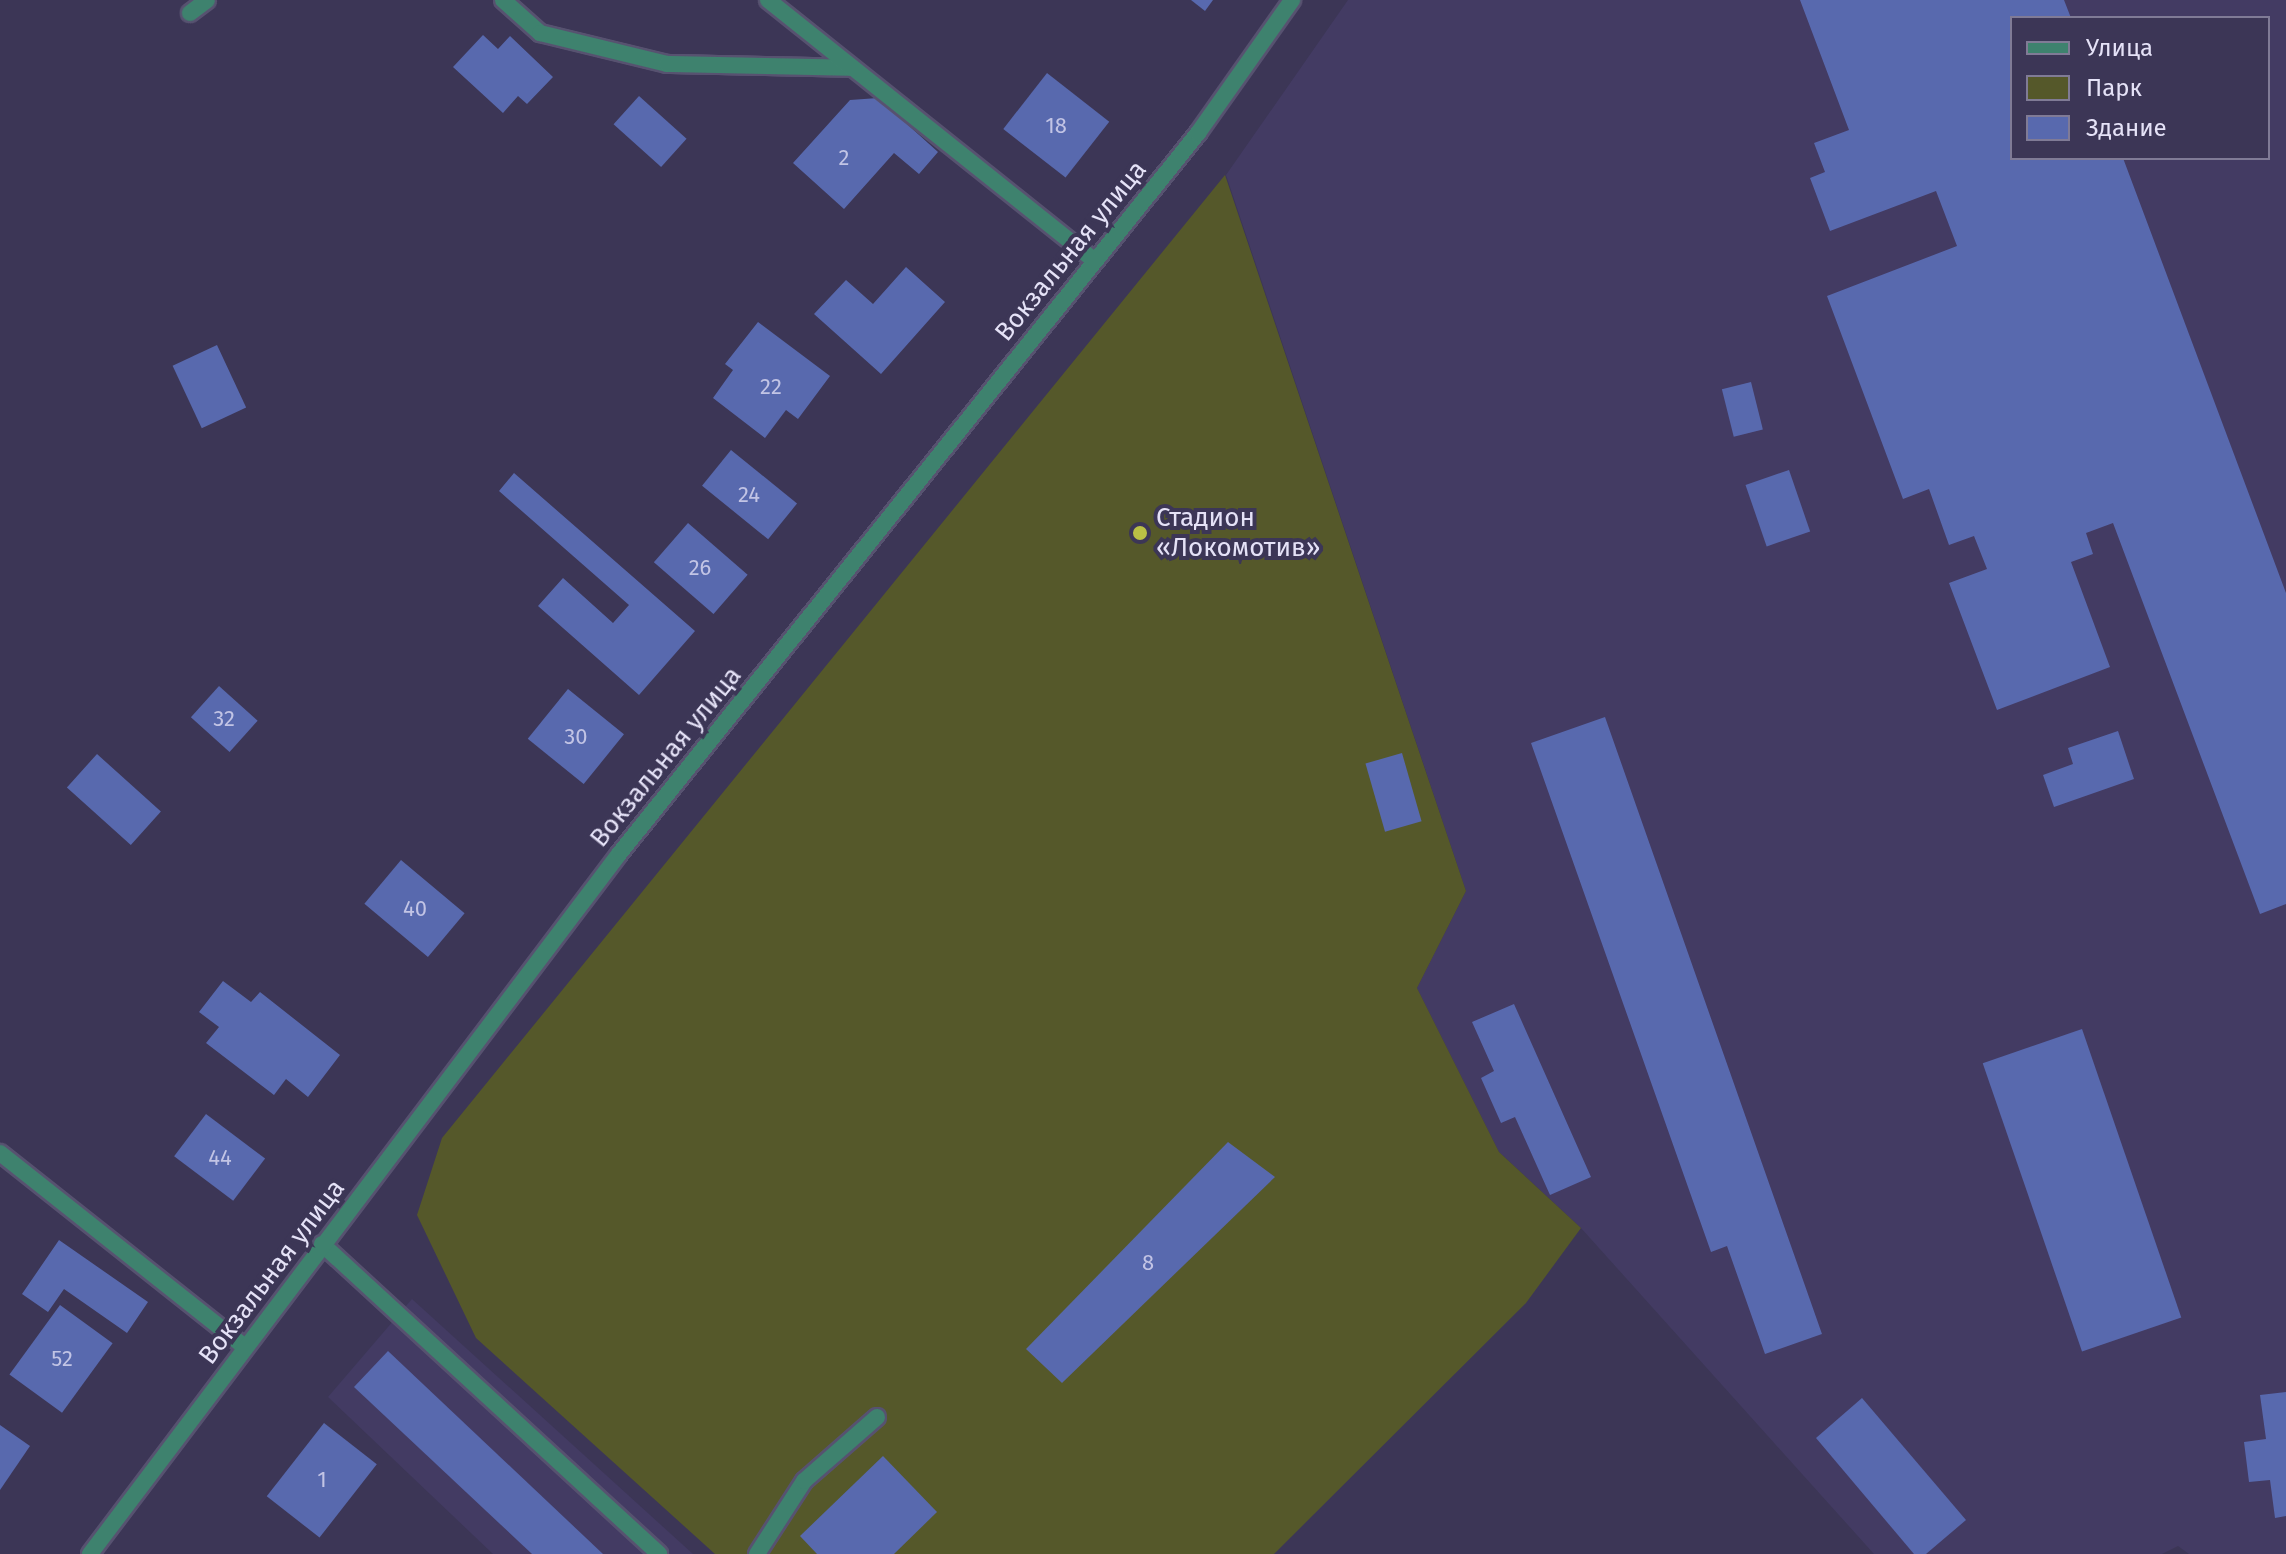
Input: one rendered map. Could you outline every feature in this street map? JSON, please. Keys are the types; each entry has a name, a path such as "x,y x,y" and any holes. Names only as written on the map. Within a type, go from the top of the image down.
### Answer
{"street":[{"path":"190,13 207,0"},
{"path":"503,0 540,33 667,64 852,68"},
{"path":"768,0 1095,261"},
{"name":"Вокзальная улица","path":"90,1554 619,854 1198,133 1292,0"},
{"path":"0,1153 245,1347"},
{"path":"322,1244 659,1554"},
{"path":"757,1554 804,1481 877,1417"}],"shaded area":[{"path":"1348,0 2286,0 2286,1554 2189,1554 2178,1546 2162,1554 1874,1554 1581,1228 1499,1152 1417,988 1466,891 1226,175"},
{"path":"412,1299 693,1554 493,1554 328,1397"}],"green space":[{"name":"Стадион «Локомотив»","path":"1225,175 1466,891 1417,988 1499,1152 1581,1228 1526,1303 1274,1554 715,1554 476,1338 417,1215 442,1138"}],"building":[{"path":"1191,0 1213,0 1205,11"},
{"path":"1800,0 2064,0 2070,16 2010,16 2010,160 2124,160 2286,593 2286,904 2260,914 2113,523 2086,533 2093,554 2071,562 2110,667 1997,710 1949,583 1987,569 1974,536 1949,545 1929,489 1903,499 1827,296 1957,246 1936,191 1830,231 1810,178 1825,172 1814,143 1849,130"},
{"path":"483,35 498,49 510,36 553,77 527,104 518,96 503,113 453,67"},
{"path":"1047,73 1109,122 1066,178 1003,129"},
{"path":"639,96 687,139 661,167 614,124"},
{"path":"878,98 938,152 919,174 894,153 844,209 793,163 850,100"},
{"path":"906,267 945,302 881,374 814,314 846,280 873,304"},
{"path":"758,322 830,376 798,419 786,410 765,438 713,398 733,370 725,364"},
{"path":"217,345 246,408 202,428 173,366"},
{"path":"1751,382 1763,430 1734,437 1722,389"},
{"path":"731,450 797,503 768,539 702,486"},
{"path":"1789,470 1810,531 1767,546 1746,485"},
{"path":"514,473 695,631 639,695 538,606 563,578 613,623 629,605 499,491"},
{"path":"688,523 748,575 714,614 654,562"},
{"path":"219,686 258,721 230,752 191,717"},
{"path":"568,689 624,734 584,784 528,739"},
{"path":"1605,717 1822,1334 1765,1354 1727,1246 1711,1252 1531,743"},
{"path":"2118,731 2134,779 2054,807 2043,775 2073,764 2068,748"},
{"path":"1402,753 1422,821 1385,832 1365,763"},
{"path":"97,754 161,812 131,845 67,787"},
{"path":"401,860 465,913 428,957 364,904"},
{"path":"223,981 251,1002 260,992 340,1055 308,1097 286,1079 274,1095 206,1043 219,1027 199,1012"},
{"path":"1514,1004 1591,1177 1550,1195 1515,1117 1501,1123 1481,1078 1494,1071 1472,1022"},
{"path":"2082,1029 2181,1317 2082,1352 1983,1063"},
{"path":"206,1114 265,1159 233,1201 174,1156"},
{"path":"1228,1142 1275,1177 1062,1383 1026,1349"},
{"path":"59,1240 148,1302 127,1333 64,1289 48,1312 22,1294"},
{"path":"60,1305 113,1343 62,1413 9,1375"},
{"path":"388,1351 603,1554 532,1554 354,1387"},
{"path":"2286,1392 2286,1516 2275,1518 2270,1480 2249,1482 2244,1442 2266,1439 2260,1395"},
{"path":"1862,1398 1966,1520 1926,1554 1914,1554 1816,1438"},
{"path":"324,1423 377,1464 320,1538 267,1496"},
{"path":"0,1425 30,1446 0,1490"},
{"path":"883,1456 937,1512 894,1554 817,1554 800,1536"}],"place":[{"name":"Стадион «Локомотив»","path":"1140,533"}]}
